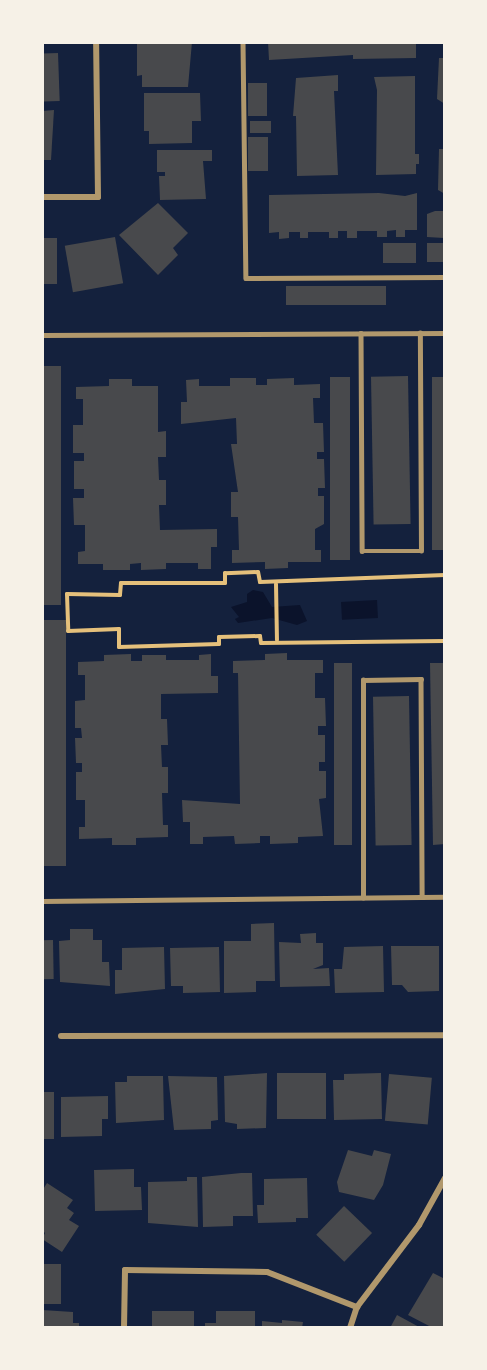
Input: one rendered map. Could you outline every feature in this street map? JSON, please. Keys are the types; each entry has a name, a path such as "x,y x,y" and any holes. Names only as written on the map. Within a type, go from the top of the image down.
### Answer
{"street":[{"path":"42,197 98,197 96,42"},
{"path":"61,1036 445,1035"},
{"path":"350,1328 357,1307 419,1225 445,1178"},
{"path":"124,1328 125,1270 267,1272 357,1307"}],"lane":[{"path":"243,42 246,278 445,277"},
{"path":"361,333 362,551 421,551 420,333"},
{"path":"42,335 445,333"},
{"path":"363,898 363,680 421,679 422,897"},
{"path":"42,901 445,897"}],"path":[{"path":"445,575 260,582 258,572 225,573 225,583 121,583 120,595 67,594 68,631 119,629 119,647 219,644 219,637 260,636 261,643 445,641"},
{"path":"276,584 277,640"}],"water":[{"path":"253,590 263,592 272,607 300,605 307,621 297,625 272,618 238,623 235,619 239,617 231,607 247,602 247,594"},
{"path":"377,600 378,618 342,620 341,602"}],"building":[{"path":"137,42 192,42 188,87 142,87 142,75 137,76"},
{"path":"268,42 416,42 416,58 353,59 353,55 269,60"},
{"path":"58,53 60,101 44,102 42,54"},
{"path":"439,58 445,58 445,104 437,99"},
{"path":"338,75 338,91 334,91 338,175 297,176 296,116 293,116 296,78"},
{"path":"415,76 415,154 419,154 416,174 376,175 377,90 374,77"},
{"path":"248,83 267,83 267,116 248,116"},
{"path":"144,93 200,93 201,121 192,121 192,143 149,144 149,131 144,131"},
{"path":"54,110 51,160 42,160 42,111"},
{"path":"250,121 271,121 271,133 250,133"},
{"path":"248,137 268,137 268,171 248,171"},
{"path":"439,149 445,149 445,194 438,190"},
{"path":"157,150 212,150 212,161 203,161 206,199 160,200 159,176 165,176 165,172 157,172"},
{"path":"379,193 405,196 417,193 417,230 405,230 405,237 396,237 396,230 387,231 387,237 377,237 377,231 357,231 357,238 347,238 347,231 338,231 338,238 329,238 329,232 308,232 308,238 300,238 300,232 289,232 289,238 279,239 279,232 269,233 269,195"},
{"path":"158,203 188,233 173,248 178,255 158,275 119,235"},
{"path":"445,211 444,238 427,237 427,214"},
{"path":"115,237 123,283 73,292 65,246"},
{"path":"42,238 57,238 57,284 42,284"},
{"path":"383,243 416,243 416,263 383,263"},
{"path":"427,243 445,243 445,262 427,262"},
{"path":"286,286 386,286 386,305 286,305"},
{"path":"42,366 61,366 61,605 42,605"},
{"path":"408,376 411,524 374,525 371,377"},
{"path":"330,377 350,377 350,560 330,560"},
{"path":"432,377 445,377 445,550 432,550"},
{"path":"230,378 256,378 256,385 267,385 267,379 294,378 294,385 320,384 320,398 313,398 314,423 323,423 324,452 317,452 317,459 324,459 325,488 318,488 318,496 324,496 324,524 315,529 315,550 321,550 321,562 288,562 288,568 265,569 265,562 232,563 232,550 239,550 238,517 231,517 231,492 238,492 231,444 237,444 236,418 181,424 181,402 187,402 186,380 199,379 199,386 230,386"},
{"path":"109,379 132,379 132,386 158,386 158,432 166,431 166,457 158,457 159,480 166,480 166,505 159,505 160,530 217,529 217,547 211,547 211,569 198,569 198,563 166,563 166,569 141,570 141,563 130,564 130,570 103,570 103,564 78,564 78,552 85,551 85,525 74,525 73,498 84,498 84,489 74,489 74,461 84,461 84,453 73,453 73,425 83,425 83,399 76,399 76,387 109,386"},
{"path":"43,620 66,620 66,866 43,866"},
{"path":"287,653 287,660 323,660 323,673 315,673 315,698 325,698 326,726 318,726 318,735 325,735 325,762 319,762 319,771 326,771 326,798 319,799 323,836 298,837 298,843 270,844 270,836 260,836 260,843 235,844 234,836 203,837 203,844 190,844 190,822 183,822 182,800 240,804 238,673 233,673 233,661 265,660 265,654"},
{"path":"131,654 131,661 142,661 142,655 166,655 166,660 199,660 199,655 211,654 211,676 218,676 218,693 161,694 161,719 167,719 168,745 161,745 162,767 168,767 168,793 162,793 163,825 168,825 168,837 136,838 136,845 112,845 112,838 79,839 79,827 85,827 85,800 76,800 76,772 82,772 82,763 76,763 75,738 82,738 81,728 75,728 75,701 85,700 85,675 78,675 78,662 104,661 104,655"},
{"path":"334,663 352,663 352,845 334,845"},
{"path":"430,663 445,663 445,844 433,845"},
{"path":"409,696 412,845 376,846 373,697"},
{"path":"274,923 275,981 256,981 256,992 224,993 224,941 251,941 251,924"},
{"path":"70,929 93,929 93,940 102,940 102,962 109,962 110,986 60,982 59,941 70,940"},
{"path":"316,933 316,943 323,943 323,965 313,969 329,968 330,986 280,987 279,942 301,943 300,934"},
{"path":"42,940 53,940 54,979 43,979"},
{"path":"383,946 384,992 335,993 334,969 342,969 344,947"},
{"path":"391,946 439,946 439,991 408,992 402,985 392,985"},
{"path":"164,947 165,989 115,994 115,970 122,970 122,948"},
{"path":"219,947 220,992 183,993 183,986 171,986 170,948"},
{"path":"267,1073 266,1128 237,1129 237,1124 225,1122 224,1076"},
{"path":"277,1073 326,1073 326,1119 277,1119"},
{"path":"381,1073 382,1119 334,1120 333,1080 344,1080 344,1074"},
{"path":"389,1074 432,1078 428,1125 385,1121"},
{"path":"127,1076 163,1076 164,1120 116,1123 115,1082 127,1082"},
{"path":"168,1076 217,1077 218,1120 211,1121 211,1129 174,1130"},
{"path":"42,1092 54,1092 54,1139 42,1139"},
{"path":"108,1096 108,1119 102,1119 102,1136 61,1137 61,1097"},
{"path":"348,1150 372,1156 374,1150 391,1154 383,1185 374,1200 339,1192 337,1182"},
{"path":"134,1169 134,1187 141,1187 142,1210 95,1211 94,1170"},
{"path":"252,1173 253,1216 233,1216 233,1226 203,1227 202,1177"},
{"path":"187,1177 197,1177 198,1227 148,1223 148,1182 187,1181"},
{"path":"307,1178 308,1218 296,1218 296,1222 258,1223 257,1205 264,1205 264,1179"},
{"path":"47,1183 73,1200 67,1208 74,1213 69,1220 79,1226 62,1252 42,1239 45,1233 42,1230 42,1191"},
{"path":"344,1206 372,1233 344,1262 316,1235"},
{"path":"42,1264 61,1264 61,1304 42,1304"},
{"path":"433,1273 445,1279 445,1328 433,1328 408,1315"},
{"path":"42,1310 73,1312 73,1323 79,1323 79,1328 42,1328"},
{"path":"152,1311 194,1311 194,1328 152,1328"},
{"path":"216,1311 255,1311 255,1328 205,1328 205,1323 216,1323"},
{"path":"397,1315 421,1328 390,1328"},
{"path":"282,1320 303,1322 302,1328 262,1328 262,1321 282,1323"}]}
